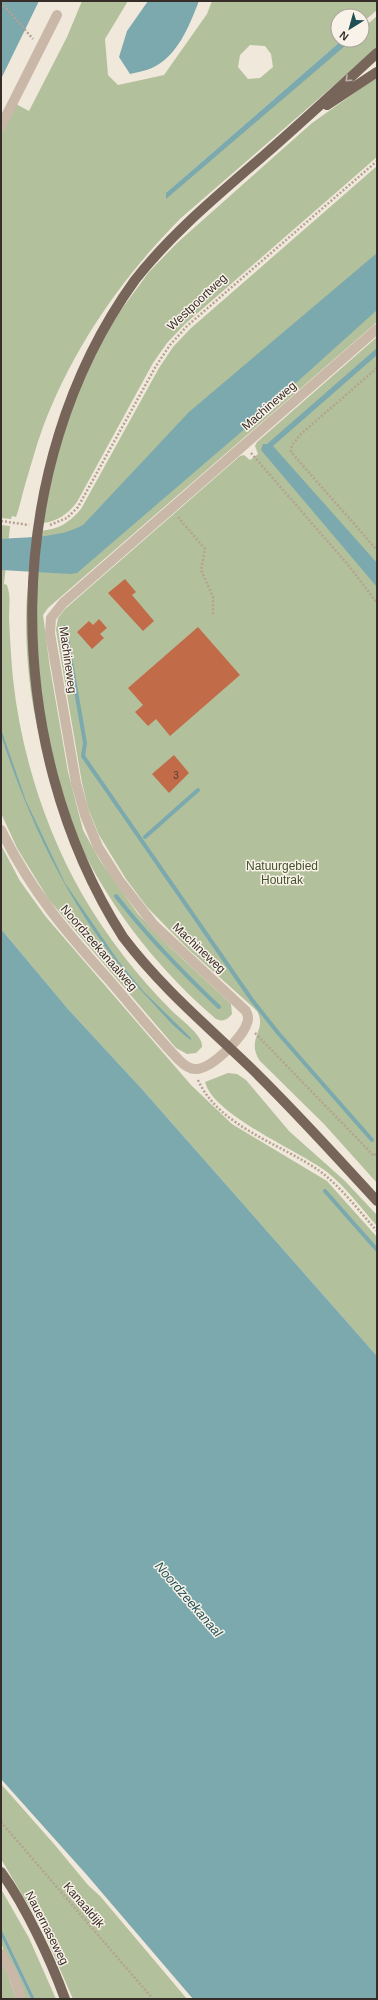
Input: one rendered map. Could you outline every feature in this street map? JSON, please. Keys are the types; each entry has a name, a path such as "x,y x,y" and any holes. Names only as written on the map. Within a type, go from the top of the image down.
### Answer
{"main road":[{"path":"47,441 62,402 83,358 112,311 137,278 181,229 377,53"},
{"path":"300,123 377,72"},
{"path":"44,779 72,851 95,893 121,934 172,995 229,1047 286,1104 377,1201"},
{"name":"Nauernaseweg","path":"1,1872 10,1884 26,1914 58,1980 65,1999"}],"street":[{"path":"1,126 57,15"},
{"name":"Machineweg","path":"247,1024 248,1015 243,1007 176,946 145,914 119,880 93,837 85,815 72,761 50,632 51,618 58,607 377,329"},
{"name":"Noordzeekanaalweg","path":"1,830 26,877 56,919 167,1048 179,1060 194,1069"},
{"path":"194,1069 203,1068 211,1064 229,1047 247,1024"},
{"path":"1,1954 14,1978 21,1999"}],"path":[{"path":"1,2 32,39"},
{"name":"Westpoortweg","path":"44,526 58,523 67,518 78,507 156,366 170,345 188,326 377,161"},
{"path":"377,368 301,434 292,445 291,452 377,550"},
{"path":"244,445 349,566 377,603"},
{"path":"171,509 205,549 201,570 213,597 213,616"},
{"path":"1,521 30,525"},
{"path":"247,1024 374,1156 377,1153"},
{"path":"194,1069 201,1086 230,1118 252,1133 304,1161 322,1173 337,1186 377,1231"},
{"name":"Kanaaldijk","path":"1,1822 153,1999"}],"green space":[{"path":"82,1 128,1 105,39 108,75 118,85 164,75 207,14 212,1 377,1 377,10 370,16 370,8 330,8 330,48 333,48 166,193 339,48 370,48 370,22 377,16 377,48 181,218 159,241 119,289 84,342 55,398 38,441 19,509 16,517 12,516 11,519 1,518 1,134 16,104 29,111 67,37","holes":["250,45 265,46 271,54 273,67 260,78 248,79 238,67 240,55"]},
{"path":"377,77 377,157 185,324 167,343 153,363 77,502 70,510 56,520 40,523 37,511 82,375 118,314 149,272 177,243 312,123"},
{"path":"377,166 377,322 48,608 43,615 50,668 68,772 83,830 99,859 138,914 171,948 231,1004 232,1014 227,1019 221,1020 216,1019 196,1001 158,962 141,941 110,898 80,844 47,759 34,711 26,633 27,596 31,572 39,531 52,529 63,525 81,509 159,368 173,347 190,329"},
{"name":"Natuurgebied Houtrak","path":"377,337 377,1183 324,1124 260,1061 256,1053 255,1046 255,1040 260,1024 260,1018 257,1011 186,947 147,907 126,879 99,835 88,808 82,783 56,630 58,618 65,609 240,456 244,455 250,460 258,454 255,446 257,442"},
{"path":"1,525 10,526 4,584 7,585 10,602 9,618 11,656 17,707 29,762 46,817 69,869 92,910 123,956 159,998 191,1028 199,1038 202,1043 202,1047 196,1053 187,1054 176,1048 49,900 17,848 1,813"},
{"path":"1,845 20,881 46,917 191,1085 232,1124 327,1181 377,1237 377,1356 141,1088 68,1009 1,929"},
{"path":"228,1073 237,1074 246,1080 289,1131 345,1181 377,1215 377,1226 347,1191 327,1172 240,1120 212,1095 205,1082"},
{"path":"1,1784 88,1885 100,1896 187,1999 73,1999 42,1928 1,1859"},
{"path":"1,1889 29,1938 56,1999 35,1999 1,1928"},
{"path":"1,1936 31,1999 24,1999 19,1983 4,1952"},
{"path":"1,1960 8,1975 16,1999 1,1999"}],"water":[{"path":"1,1 39,1 1,79"},
{"path":"148,1 199,1 187,30 176,48 169,56 152,68 130,74 119,57 127,31"},
{"path":"333,48 343,48 166,199 166,193"},
{"path":"377,253 377,310 247,427 77,573 71,574 1,570 1,539 54,535 83,525 189,412"},
{"path":"377,348 377,355 273,446 377,563 377,587 261,450 263,444 267,444"},
{"path":"1,729 26,801 65,883 119,962 144,992 191,1038 191,1040 169,1021 124,971 101,941 80,909 60,876 43,842 28,807 14,771 1,735"},
{"name":"Noordzeekanaal","path":"1,929 68,1009 141,1088 377,1356 377,1999 193,1999 86,1874 1,1779"},
{"path":"1,1928 35,1999 31,1999 1,1936"}],"building":[{"path":"125,579 136,592 132,595 154,621 143,631 108,593"},
{"path":"99,619 107,628 100,634 104,638 92,649 77,632 89,621 93,625"},
{"path":"198,627 240,675 170,736 156,719 148,726 135,712 143,705 128,688"},
{"path":"174,755 189,773 169,793 152,774"}],"waterway":[{"path":"65,627 85,743 83,756 252,1000 279,1034 372,1140"},
{"path":"145,837 198,790"},
{"path":"116,896 165,953 219,1007"},
{"path":"325,1191 377,1250"}]}
